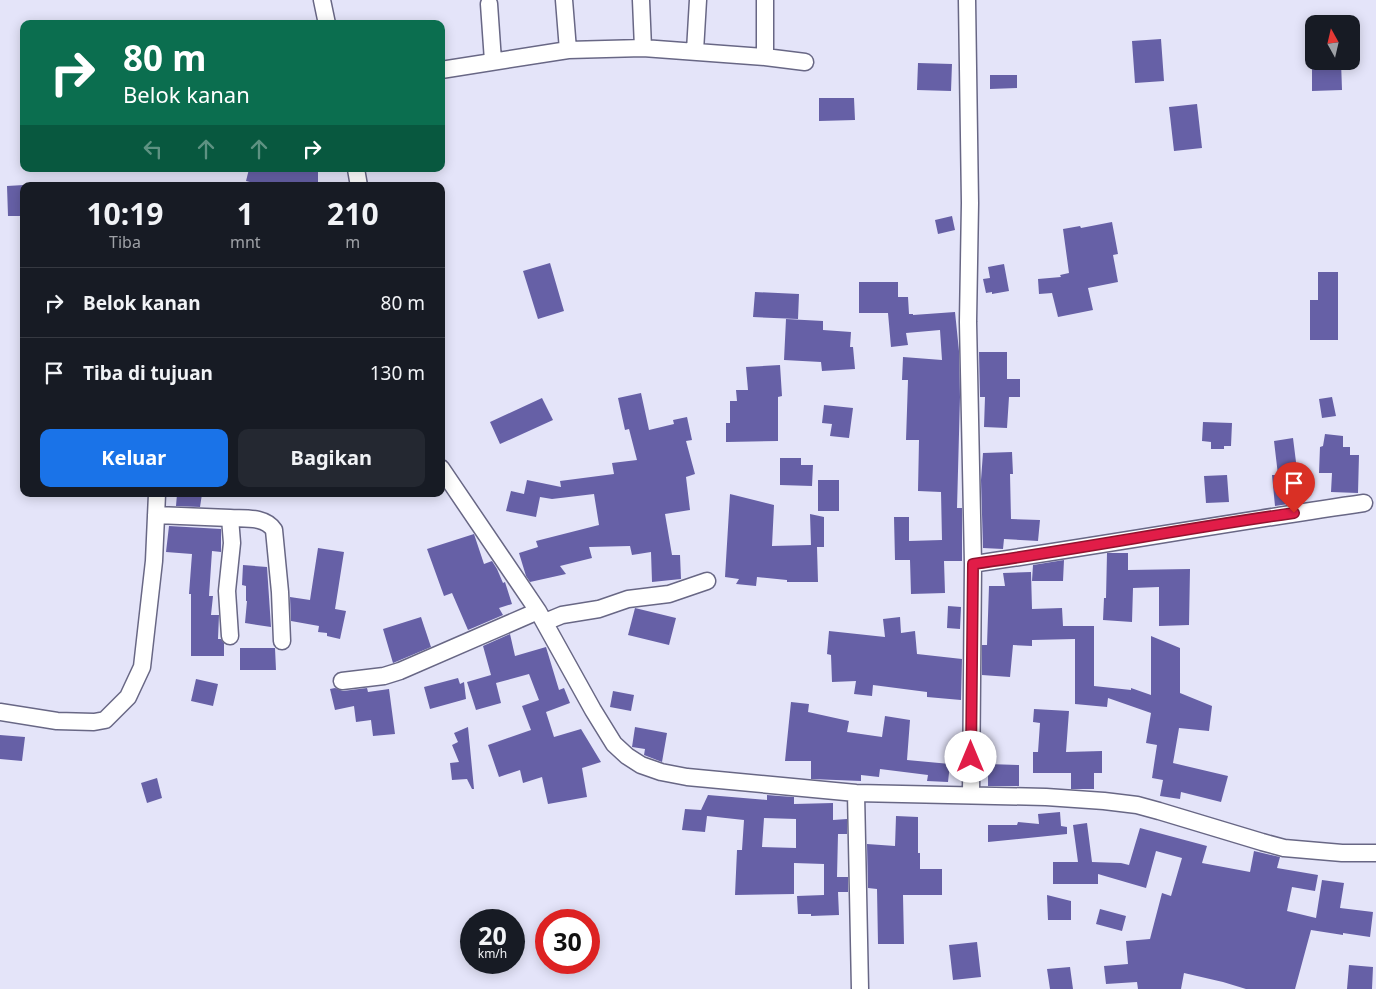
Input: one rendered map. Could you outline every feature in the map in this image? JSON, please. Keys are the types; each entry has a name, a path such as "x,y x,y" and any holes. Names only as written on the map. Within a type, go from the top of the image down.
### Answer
{"street":[{"path":"322,0 326,20"},
{"path":"564,0 568,50"},
{"path":"641,0 643,48"},
{"path":"695,51 698,0"},
{"path":"765,0 765,57"},
{"path":"967,0 970,203 968,322 973,564 971,795"},
{"path":"489,4 493,61"},
{"path":"445,69 568,50 643,48 765,57 805,62"},
{"path":"445,474 542,617 593,710 614,744 640,765 688,778 856,793 1078,798 1104,801 1137,805 1284,848 1342,853 1376,853"},
{"path":"0,712 58,721 94,722 105,720 128,697 142,667 154,561 158,497"},
{"path":"973,564 1084,548 1242,520 1364,503"},
{"path":"156,515 264,520 270,523 274,530 280,592 282,641"},
{"path":"230,518 232,543 227,591 230,636"},
{"path":"342,681 384,676 400,671 542,617 598,609 628,599 669,594 707,581"},
{"path":"856,793 860,989"}],"building":[{"path":"1161,39 1164,81 1135,83 1132,41"},
{"path":"918,63 952,64 951,91 917,90"},
{"path":"1312,70 1341,70 1342,90 1312,91"},
{"path":"990,75 1017,75 1017,88 990,89"},
{"path":"819,98 854,98 855,120 819,121"},
{"path":"1197,104 1202,148 1174,151 1169,107"},
{"path":"248,172 318,172 318,182 246,181"},
{"path":"20,185 20,216 8,216 7,186"},
{"path":"952,216 955,230 938,234 935,220"},
{"path":"1112,222 1118,254 1113,255 1118,282 1088,288 1093,310 1058,317 1052,293 1039,294 1038,279 1061,277 1060,275 1069,273 1063,229 1080,226 1081,228"},
{"path":"550,263 564,311 538,319 523,271"},
{"path":"1004,264 1009,291 992,294 992,292 986,293 983,279 990,278 988,267"},
{"path":"1318,272 1338,272 1338,340 1310,340 1310,300 1318,300"},
{"path":"859,282 898,282 898,297 908,297 909,314 955,312 959,351 960,397 957,508 962,508 962,561 944,561 945,593 911,594 910,560 895,560 894,517 909,517 909,541 942,540 941,492 918,491 919,440 906,440 908,380 902,380 903,357 942,360 940,330 906,333 908,345 891,347 888,313 859,313"},
{"path":"755,292 799,294 798,319 753,317"},
{"path":"786,319 823,321 823,330 851,332 850,347 853,347 855,369 822,371 821,362 784,360"},
{"path":"979,352 1007,352 1007,379 1020,379 1020,397 1009,397 1007,428 984,427 985,397 980,397"},
{"path":"780,365 782,396 778,397 778,441 726,442 726,423 730,423 730,401 737,401 736,390 748,390 746,367"},
{"path":"641,393 649,430 674,424 673,420 687,417 692,440 686,441 695,474 686,477 690,510 665,514 672,555 680,555 681,579 652,582 651,552 632,555 630,546 589,547 592,558 560,566 566,574 530,582 526,576 519,553 538,547 536,541 599,525 594,494 552,499 540,497 536,517 506,511 511,491 524,494 527,480 561,487 560,481 614,474 612,463 637,460 629,429 625,430 618,398"},
{"path":"1332,397 1336,416 1322,418 1319,399"},
{"path":"542,398 553,420 500,444 490,422"},
{"path":"824,405 853,408 849,438 830,436 832,424 822,423"},
{"path":"1203,422 1232,423 1231,446 1224,446 1224,449 1211,449 1211,442 1202,441"},
{"path":"1325,434 1343,436 1343,447 1350,447 1350,455 1359,455 1358,493 1331,492 1332,473 1319,473 1320,447 1323,446"},
{"path":"1293,438 1301,502 1275,506 1272,475 1278,475 1274,441"},
{"path":"1012,452 1013,474 1010,474 1011,519 1040,520 1038,541 1004,539 1003,549 983,548 981,480 983,453"},
{"path":"780,458 801,458 801,465 813,465 812,486 780,485"},
{"path":"1227,475 1229,502 1206,503 1204,476"},
{"path":"818,480 839,480 839,511 818,511"},
{"path":"730,494 774,505 772,546 811,545 810,514 824,517 824,547 817,547 818,582 787,582 787,580 757,577 756,586 736,584 739,579 725,577"},
{"path":"177,497 202,497 200,507 176,506"},
{"path":"169,526 221,529 221,552 212,551 209,596 213,596 211,615 219,615 218,639 221,639 224,643 224,656 191,656 191,594 189,594 192,554 166,552"},
{"path":"474,534 484,564 492,561 503,583 505,582 512,604 499,608 503,615 468,630 452,593 444,596 427,549"},
{"path":"318,548 344,552 335,609 346,611 340,639 327,636 327,633 318,632 319,626 291,621 290,597 310,600"},
{"path":"1107,553 1128,553 1128,570 1190,569 1189,625 1159,626 1159,587 1133,588 1132,622 1103,620 1104,598 1106,598"},
{"path":"1064,560 1063,581 1032,581 1033,565"},
{"path":"243,565 267,567 271,627 245,623 247,601 246,586 242,585"},
{"path":"1031,572 1032,609 1062,608 1063,626 1094,626 1094,686 1131,690 1131,688 1151,695 1151,636 1180,648 1180,693 1212,706 1209,731 1179,728 1173,763 1228,776 1221,802 1181,792 1180,799 1160,796 1163,780 1152,778 1157,745 1146,743 1151,713 1108,698 1107,707 1075,704 1075,639 1032,640 1032,646 1013,645 1010,677 982,675 982,645 987,645 989,586 1005,586 1003,573"},
{"path":"948,606 961,607 960,629 947,628"},
{"path":"635,608 676,618 669,645 628,635"},
{"path":"421,617 431,647 393,663 383,629"},
{"path":"900,617 901,633 915,631 917,654 962,659 961,700 927,697 927,692 873,685 872,696 854,694 856,681 832,682 831,655 827,654 829,631 885,637 883,619"},
{"path":"510,634 515,656 546,647 559,690 564,688 570,703 546,712 554,737 581,729 601,762 582,768 587,797 548,804 542,777 523,783 520,770 499,777 488,745 531,730 522,706 539,700 529,674 496,683 501,703 476,710 467,682 491,675 483,646"},
{"path":"240,648 275,648 276,670 240,670"},
{"path":"458,678 460,684 464,682 466,699 430,709 424,687"},
{"path":"196,679 218,684 213,706 191,701"},
{"path":"335,688 343,691 367,688 368,692 389,689 395,734 373,736 371,720 356,722 354,706 335,710 330,689"},
{"path":"613,691 634,695 631,711 610,707"},
{"path":"791,702 809,704 808,712 849,721 847,732 882,737 885,716 910,720 907,760 950,764 948,782 927,781 928,775 880,769 879,777 861,775 861,781 811,779 811,761 785,761"},
{"path":"1034,709 1069,711 1066,752 1102,751 1102,773 1094,773 1094,789 1071,789 1071,773 1033,773 1033,752 1038,752 1040,723 1033,722"},
{"path":"468,727 474,789 472,789 467,779 452,780 450,763 459,762 452,745 458,742 454,733"},
{"path":"635,727 667,733 662,762 644,755 645,749 632,747"},
{"path":"0,735 25,737 22,761 0,759"},
{"path":"988,764 1019,765 1019,786 988,786"},
{"path":"157,778 162,798 147,803 141,783"},
{"path":"708,795 767,800 767,795 794,797 794,804 833,803 833,820 847,819 847,834 838,834 837,877 848,877 848,892 838,892 839,915 811,916 811,914 798,914 797,896 824,895 824,864 794,863 794,894 735,895 737,850 742,850 744,820 707,816 705,832 682,830 685,809 701,810","holes":["764,818 796,819 796,848 762,847"]},
{"path":"1060,812 1061,826 1067,827 1067,834 988,842 988,825 1017,825 1018,822 1039,824 1038,814"},
{"path":"896,816 918,817 920,869 942,869 942,895 903,895 904,944 878,944 877,889 868,888 867,844 895,846"},
{"path":"1087,823 1092,862 1129,865 1140,828 1207,846 1202,863 1250,872 1254,851 1280,857 1277,868 1318,875 1315,891 1292,887 1287,911 1316,918 1322,880 1344,883 1340,908 1373,912 1370,937 1311,930 1295,989 1246,989 1184,973 1181,989 1138,989 1137,982 1106,984 1104,966 1128,964 1126,941 1150,939 1162,893 1171,896 1182,858 1156,851 1146,888 1098,874 1098,884 1053,884 1053,862 1078,862 1073,825"},
{"path":"1047,895 1071,901 1071,920 1048,920"},
{"path":"1100,909 1126,916 1122,931 1096,924"},
{"path":"977,942 981,977 953,980 949,945"},
{"path":"1349,965 1373,967 1372,989 1347,989"},
{"path":"1070,967 1073,989 1050,989 1047,969"}],"route":[{"path":"971,757 973,564 1084,548 1242,520 1294,513"}]}
